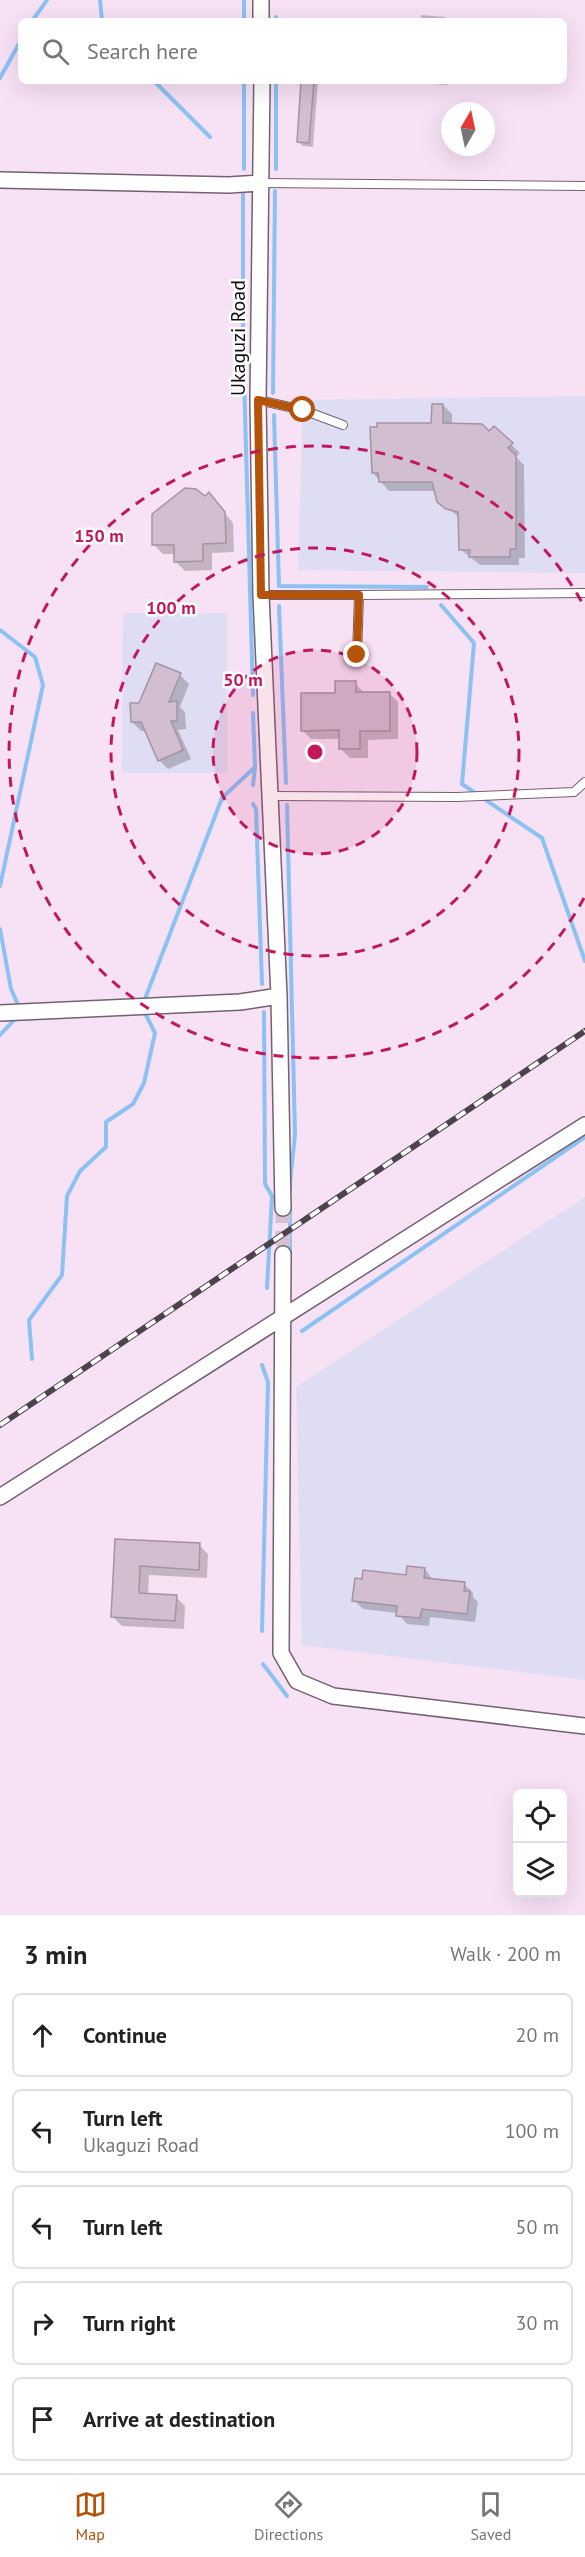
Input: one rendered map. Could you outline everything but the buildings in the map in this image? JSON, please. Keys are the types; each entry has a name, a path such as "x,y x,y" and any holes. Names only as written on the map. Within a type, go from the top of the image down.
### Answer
{"street":[{"path":"261,0 261,18"},
{"name":"Ukaguzi Road","path":"262,84 258,400 261,595 279,996 283,1208"},
{"path":"0,180 260,183"},
{"path":"0,1013 240,1002 279,996"},
{"path":"0,1497 585,1125"},
{"path":"283,1254 281,1653 297,1681 333,1696 585,1726"}],"lane":[{"path":"260,183 585,186"},
{"path":"258,400 303,410 343,425"},
{"path":"261,595 585,593"},
{"path":"357,655 359,595"},
{"path":"270,796 457,797 574,792 585,782"}],"shaded area":[{"path":"585,396 585,573 298,570 303,400"},
{"path":"123,613 227,613 227,773 122,773"},
{"path":"585,1197 585,1680 302,1645 296,1387"}],"waterway":[{"path":"34,18 47,0"},
{"path":"100,0 102,18"},
{"path":"244,0 244,18"},
{"path":"0,78 18,45"},
{"path":"157,84 210,137"},
{"path":"244,84 244,169"},
{"path":"276,84 276,169"},
{"path":"243,189 243,361"},
{"path":"273,393 275,191"},
{"path":"244,378 253,695"},
{"path":"274,415 279,586 427,587"},
{"path":"441,605 474,643 462,784 542,838 585,961"},
{"path":"279,606 286,783"},
{"path":"0,630 35,657 43,685 0,886"},
{"path":"253,713 255,767 253,785"},
{"path":"143,1004 222,798 255,767"},
{"path":"253,804 256,809 262,984"},
{"path":"287,805 295,1133 290,1190"},
{"path":"0,929 11,989 19,1007"},
{"path":"32,1359 29,1320 62,1275 67,1196 80,1171 106,1147 106,1122 133,1104 144,1083 155,1033 144,1011"},
{"path":"264,1012 265,1184 272,1196 267,1288"},
{"path":"0,1035 16,1018"},
{"path":"302,1331 585,1137"},
{"path":"290,1206 290,1256"},
{"path":"262,1365 268,1382 262,1631"},
{"path":"263,1664 287,1696"}],"tunnel":[{"path":"283,1208 283,1254"}],"railway":[{"path":"0,1425 585,1031"}],"route":[{"path":"303,410 258,400 261,595 359,595 357,655"}]}
